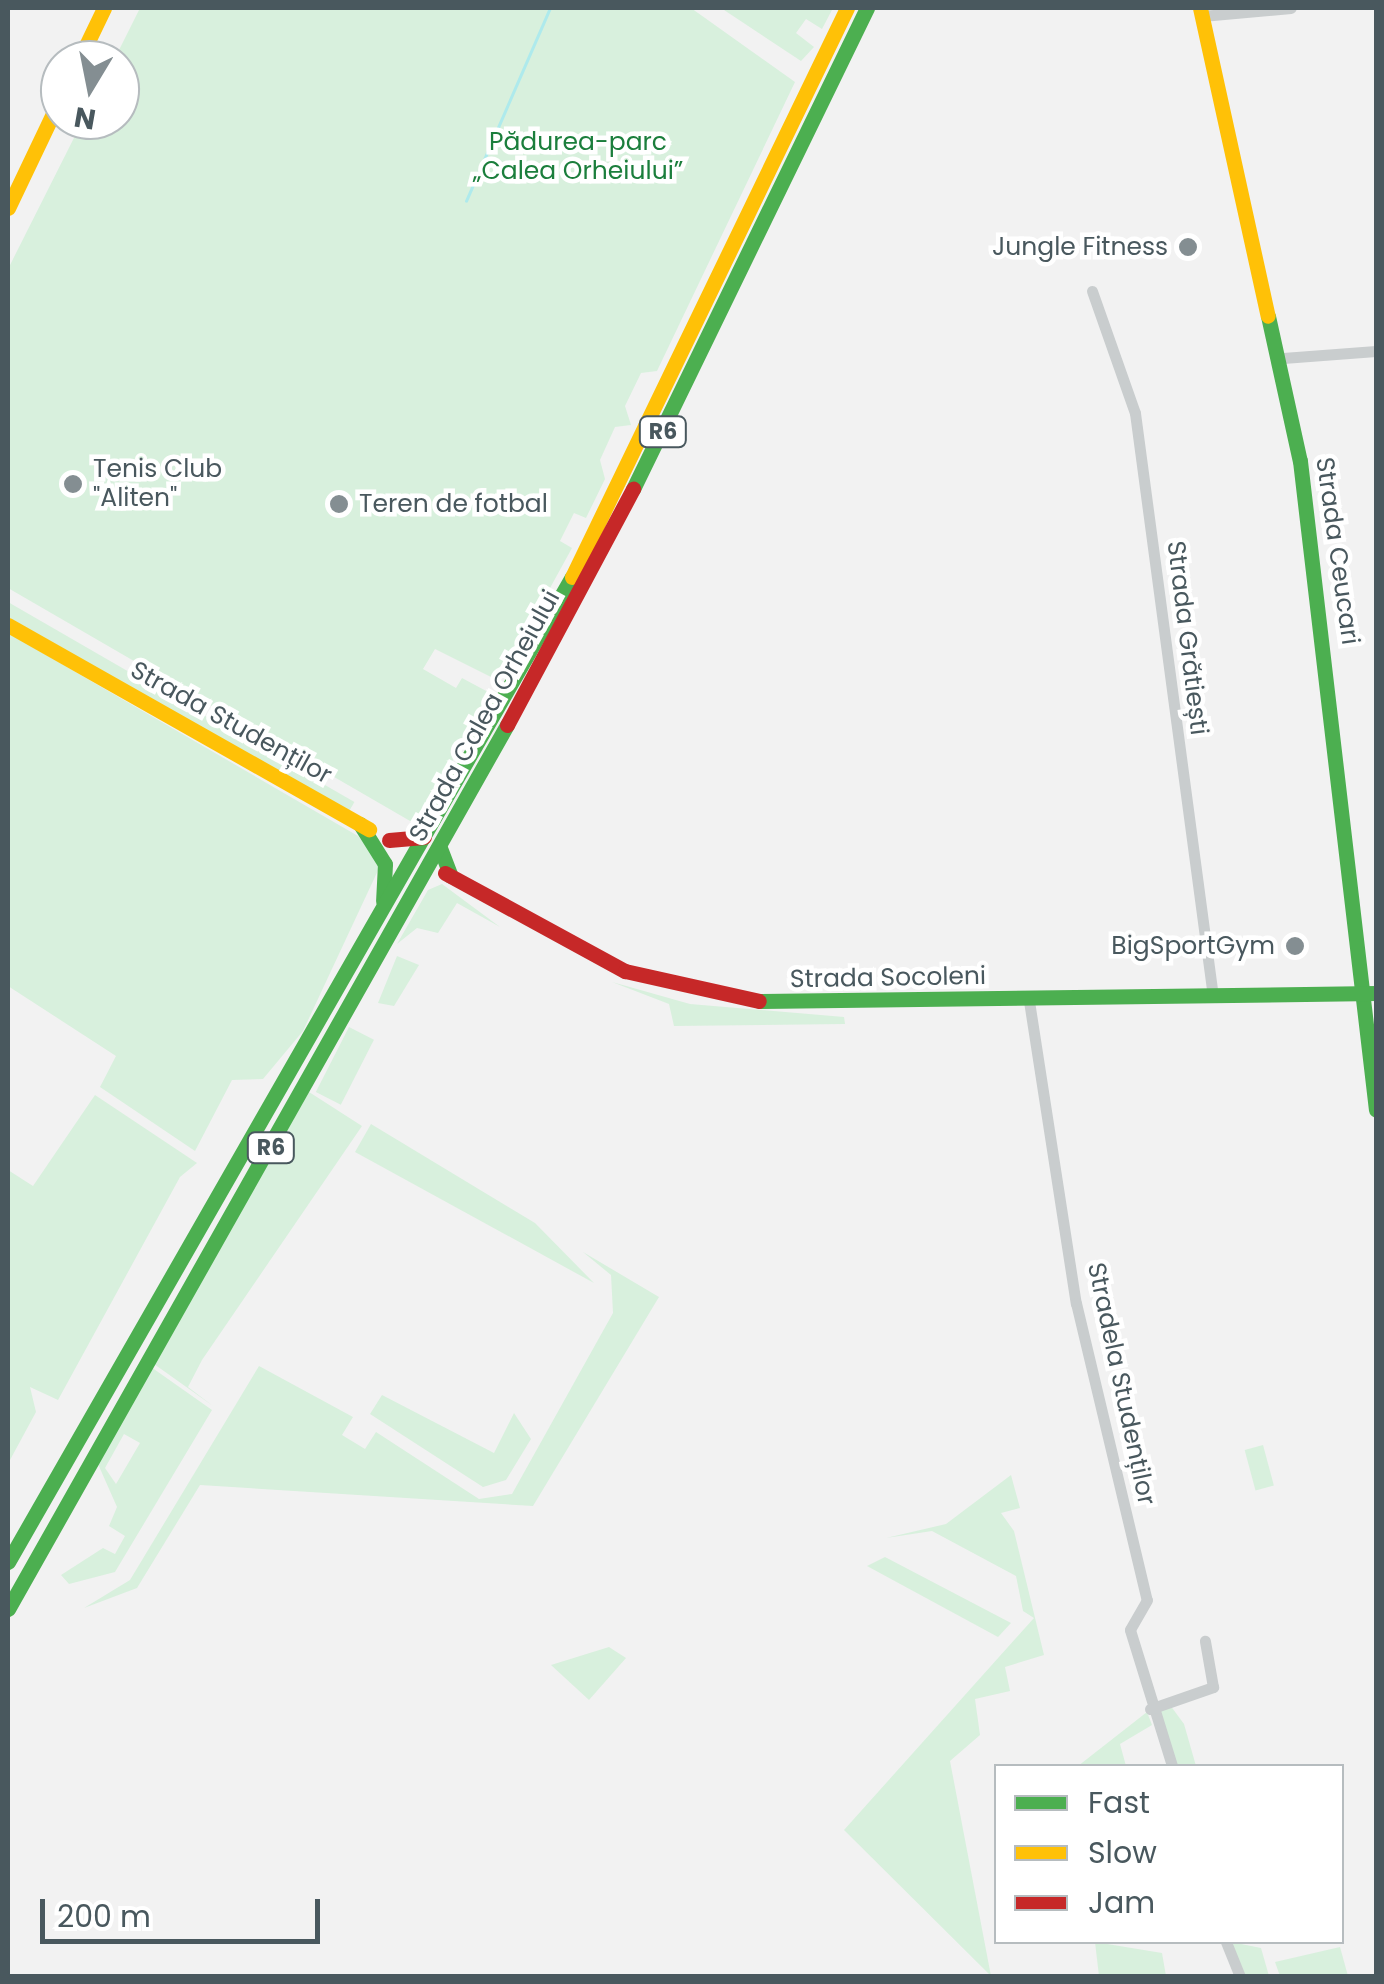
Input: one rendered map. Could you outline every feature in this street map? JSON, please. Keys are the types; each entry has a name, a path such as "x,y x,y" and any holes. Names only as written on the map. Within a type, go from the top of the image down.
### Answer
{"main road":[{"path":"88,40 104,8"},
{"name":"Strada Calea Orheiului","path":"8,1562 562,597 847,8"},
{"name":"Strada Calea Orheiului","path":"24,1581 440,848 669,420 867,8"},
{"name":"Strada Ceucari","path":"1201,12 1283,358 1371,993 1376,1110"},
{"path":"8,208 40,140"},
{"path":"652,412 669,420"},
{"name":"Strada Studenților","path":"8,625 430,864"},
{"path":"360,824 386,870 380,918"},
{"path":"389,840 424,838"},
{"path":"440,848 451,876"},
{"name":"Strada Socoleni","path":"430,864 604,962 695,993 810,1005 1371,993"},
{"path":"245,1152 262,1162"},
{"path":"8,1562 24,1581"},
{"name":"R6","path":"8,1610 24,1581"}],"street":[{"path":"1201,12 1291,8"},
{"name":"Strada Grătiești","path":"1092,291 1136,413 1213,997"},
{"path":"1283,358 1376,351"},
{"name":"Stradela Studenților","path":"1029,1001 1076,1303 1147,1600 1130,1630 1150,1709 1171,1764"},
{"path":"1150,1709 1213,1687 1205,1641"},
{"path":"1227,1944 1240,1976"}],"green space":[{"name":"Pădurea-parc „Calea Orheiului”","path":"140,8 691,8 795,82 657,371 641,373 625,406 631,425 615,427 600,460 605,479 586,518 574,513 560,541 572,548 499,681 435,649 423,669 456,688 462,678 490,693 417,825 8,588 8,269 73,140 140,140 140,40 124,40"},
{"path":"721,8 833,8 822,29 806,19 796,33 814,47 801,61"},
{"path":"8,602 354,802 348,813 8,617"},
{"path":"10,634 358,836 381,864 303,1031 263,1079 232,1080 195,1151 100,1087 116,1056 8,986"},
{"path":"442,884 500,927 457,903 438,933 417,928 397,944 428,890"},
{"path":"397,956 419,965 394,1006 378,1003"},
{"path":"612,982 690,1004 844,1017 845,1024 674,1026 669,1004"},
{"path":"349,1027 374,1040 341,1105 316,1092"},
{"path":"309,1092 362,1126 202,1360 188,1387 213,1406 154,1364"},
{"path":"95,1095 197,1163 180,1177 58,1400 30,1387 36,1412 10,1460 8,1170 33,1186"},
{"path":"371,1124 535,1223 594,1283 355,1152"},
{"path":"583,1252 659,1297 533,1506 200,1485 137,1588 84,1608 130,1580 259,1366 353,1417 342,1435 365,1449 376,1432 479,1499 512,1494 613,1313 611,1275"},
{"path":"151,1367 212,1410 115,1572 69,1584 61,1575 103,1548 115,1554 125,1536 109,1526 117,1507 98,1464","holes":["124,1434 140,1443 116,1484 105,1468"]},
{"path":"382,1395 494,1453 514,1413 531,1439 506,1480 483,1487 370,1414"},
{"path":"1263,1445 1274,1486 1256,1490 1245,1450"},
{"path":"1011,1475 1020,1508 1001,1513 1014,1531 1044,1655 1005,1667 1010,1691 975,1699 980,1735 950,1761 991,1976 844,1830 1034,1618 1023,1611 1016,1576 932,1531 886,1538 946,1524"},
{"path":"885,1557 1011,1623 998,1637 867,1566"},
{"path":"609,1647 626,1658 589,1700 551,1665"},
{"path":"1170,1705 1184,1724 1195,1764 1177,1764 1155,1714"},
{"path":"1147,1712 1152,1725 1120,1744 1125,1764 1081,1764"},
{"path":"1095,1944 1162,1953 1166,1976 1099,1976"},
{"path":"1232,1944 1261,1948 1269,1976 1244,1976"},
{"path":"1340,1947 1348,1976 1280,1976 1275,1962"}],"waterway":[{"path":"466,201 550,8"}],"traffic: fast":[{"path":"633,489 867,8"},
{"path":"1268,316 1300,461 1376,1110"},
{"path":"8,1562 572,577"},
{"path":"8,1609 507,725"},
{"path":"360,824 385,864 383,901"},
{"path":"440,848 451,876"},
{"path":"759,1001 1376,993"}],"traffic: slow":[{"path":"89,40 104,8"},
{"path":"572,577 847,8"},
{"path":"1200,8 1268,316"},
{"path":"8,208 40,140"},
{"path":"8,625 369,829"}],"traffic: jam":[{"path":"507,725 633,489"},
{"path":"389,840 424,837"},
{"path":"445,873 625,971 759,1001"}],"place":[{"name":"Jungle Fitness","path":"1188,247"},
{"name":"Tenis Club \"Aliten\"","path":"73,484"},
{"name":"Teren de fotbal","path":"339,504"},
{"name":"BigSportGym","path":"1295,946"}]}
